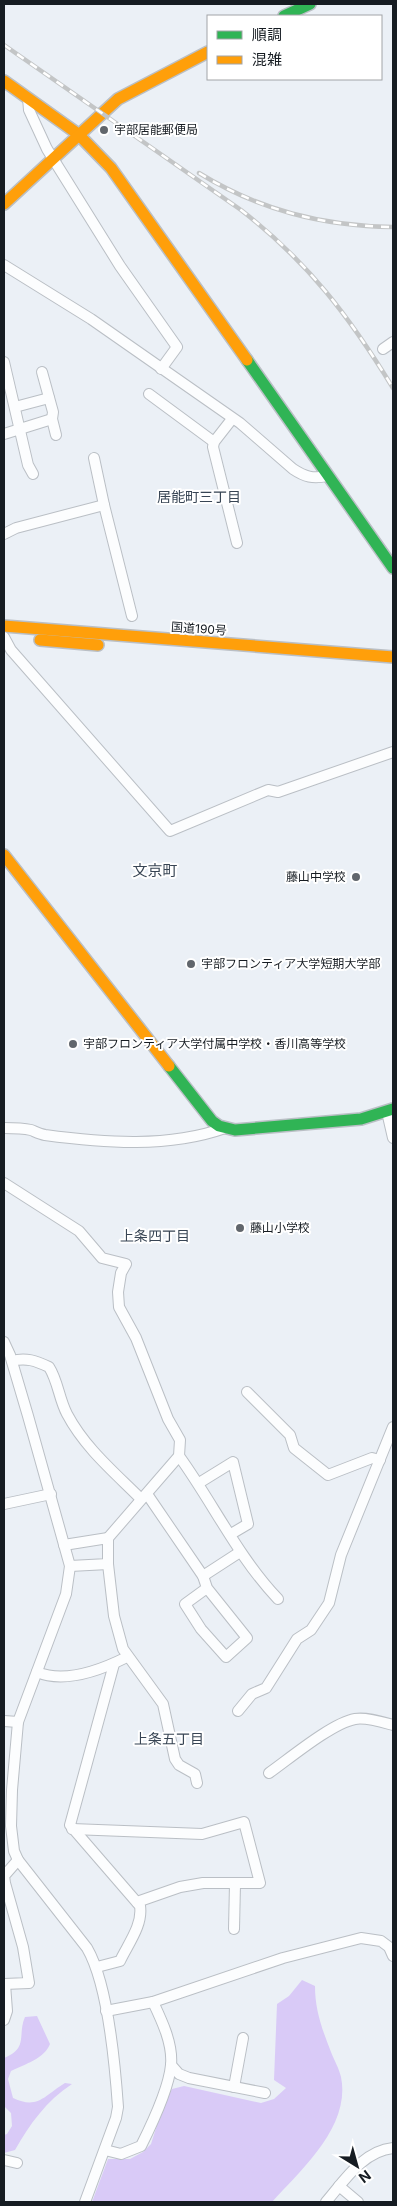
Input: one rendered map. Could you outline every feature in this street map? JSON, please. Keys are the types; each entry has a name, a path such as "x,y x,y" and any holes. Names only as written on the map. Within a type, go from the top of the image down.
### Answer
{"main road":[{"path":"286,15 310,4"},
{"path":"4,204 118,99 207,53"},
{"path":"4,81 78,134 111,168 393,568"},
{"name":"国道190号","path":"4,626 393,657"},
{"name":"国道190号","path":"4,636 69,644 393,666"},
{"path":"4,855 212,1121 225,1128 235,1130 361,1119 390,1110"}],"street":[{"path":"28,98 28,110 53,158 120,266 177,347 161,369"},
{"path":"4,266 91,319 240,423 302,475 315,479 327,476"},
{"path":"382,349 393,342"},
{"path":"4,362 28,465 33,474"},
{"path":"42,372 53,412 52,419 56,435"},
{"path":"148,394 214,442"},
{"path":"15,408 49,398"},
{"path":"4,434 52,419"},
{"path":"232,419 214,442 213,447 237,543"},
{"path":"94,458 132,616"},
{"path":"4,534 16,528 104,505"},
{"path":"4,636 11,650 170,831 268,790 278,792 393,752"},
{"path":"390,1110 393,1138"},
{"path":"4,1128 29,1130 42,1134 81,1139 129,1142 206,1135 225,1128"},
{"path":"4,1183 79,1231 102,1258 126,1264 118,1292 119,1307 136,1338 168,1419 180,1440 180,1456 231,1534 240,1552 262,1582 278,1599"},
{"path":"4,1342 12,1361 70,1566 66,1594 18,1722 11,1826 14,1851 18,1860 87,1948 97,1967 106,2011 118,2107 105,2150 85,2202"},
{"path":"12,1361 21,1358 30,1359 49,1367 66,1412 81,1438 91,1451 144,1496 203,1576 207,1588 247,1638 226,1657 201,1629 185,1604 207,1588"},
{"path":"248,1392 290,1435 294,1448 328,1475 372,1458 380,1460"},
{"path":"238,1711 252,1694 266,1688 297,1639 310,1630 329,1603 341,1555 393,1427"},
{"path":"64,1545 108,1538 180,1456"},
{"path":"199,1484 233,1462 248,1524 231,1534"},
{"path":"4,1504 51,1494"},
{"path":"108,1538 108,1564 114,1616 127,1657 137,1666 163,1704 175,1759 179,1765 195,1774 197,1783"},
{"path":"203,1576 240,1552"},
{"path":"70,1566 108,1564"},
{"path":"37,1672 59,1677 114,1664 127,1657"},
{"path":"97,1967 120,1961 140,1922 141,1912 137,1902 70,1825 114,1664"},
{"path":"269,1773 327,1733 348,1722 356,1719 393,1725"},
{"path":"4,1721 18,1722"},
{"path":"72,1829 202,1834 244,1822 260,1883 203,1883 180,1887 137,1902"},
{"path":"4,2018 8,2011 4,1984 29,1983 23,1947 4,1876 18,1860"},
{"path":"234,1929 235,1884"},
{"path":"106,2011 153,2002 283,1958 361,1938 381,1941 389,1948 393,1956"},
{"path":"105,2150 121,2154 141,2146 162,2095 171,2065 170,2046 153,2002"},
{"path":"234,2087 243,2038"},
{"path":"171,2065 179,2074 184,2076 265,2092"},
{"path":"326,2202 363,2161 385,2148 393,2148"},
{"path":"4,2160 17,2163"},
{"path":"339,2186 358,2202"}],"shaded area":[{"path":"302,1980 315,1986 316,2003 320,2019 341,2077 342,2095 339,2113 322,2146 272,2202 92,2202 108,2159 130,2159 143,2152 151,2144 164,2103 172,2089 184,2086 261,2103 274,2099 286,2088 274,2080 277,2004 289,1996"},
{"path":"37,2016 50,2044 39,2057 11,2071 8,2079 13,2098 35,2102 41,2100 65,2083 72,2084 63,2090 39,2114 15,2150 4,2153 4,2135 7,2134 12,2126 11,2113 4,2106 4,2058 17,2050 20,2045 25,2017"}],"railway":[{"path":"4,45 241,210 265,230 307,270 326,292 360,337 393,388"},
{"path":"199,173 245,197 292,214 341,223 393,227"}],"traffic: fast":[{"path":"286,15 310,4"},
{"path":"247,360 393,568"},
{"path":"169,1066 212,1121 219,1126 235,1130 361,1119 393,1109"}],"traffic: slow":[{"path":"4,204 118,99 207,53"},
{"path":"4,81 78,134 111,168 247,360"},
{"path":"4,626 393,657"},
{"path":"40,640 98,645"},
{"path":"4,855 169,1066"}],"place":[{"name":"宇部居能郵便局","path":"104,130"},
{"name":"藤山中学校","path":"356,877"},
{"name":"宇部フロンティア大学短期大学部","path":"191,964"},
{"name":"宇部フロンティア大学付属中学校・香川高等学校","path":"73,1044"},
{"name":"藤山小学校","path":"240,1228"}],"district":[{"name":"居能町三丁目","path":"199,497"},
{"name":"文京町","path":"155,871"},
{"name":"上条四丁目","path":"155,1236"},
{"name":"上条五丁目","path":"169,1739"}]}
